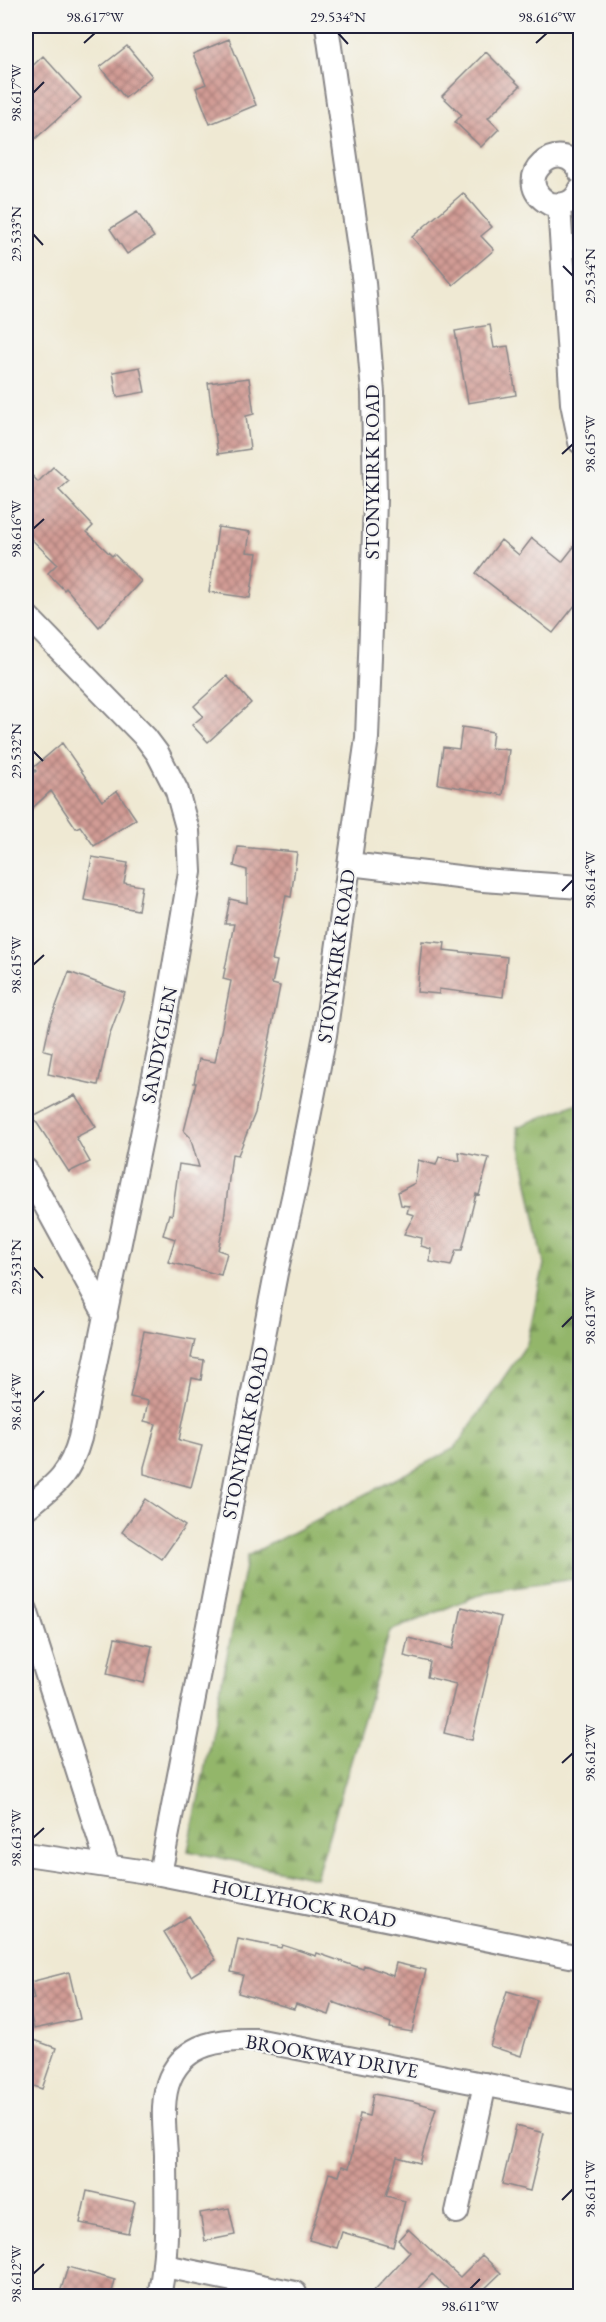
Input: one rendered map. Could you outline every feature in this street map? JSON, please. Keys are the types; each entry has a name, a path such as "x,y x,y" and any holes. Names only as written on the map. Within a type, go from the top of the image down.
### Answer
{"street":[{"name":"STONYKIRK ROAD","path":"160,1874 276,1273 296,1185 325,1035 367,727 375,499 373,393 364,283 327,26"},
{"path":"580,172 573,162 559,156 551,157 539,165 533,180 538,194 550,204 559,205 574,199 580,190"},
{"path":"559,205 572,402 580,442"},
{"name":"SANDYGLEN","path":"26,615 146,738 158,754 177,791 188,831 190,872 162,1037 106,1316 74,1458 56,1485 26,1508"},
{"path":"350,864 483,880 580,887"},
{"path":"26,1170 106,1316"},
{"path":"26,1610 108,1866"},
{"name":"HOLLYHOCK ROAD","path":"26,1854 160,1874 580,1958"},
{"name":"BROOKWAY DRIVE","path":"159,2296 165,2266 165,2102 170,2078 184,2060 202,2046 225,2039 256,2040 580,2103"},
{"path":"457,2212 485,2084"},
{"path":"165,2266 295,2293"}],"green space":[{"path":"580,1102 580,1578 486,1592 390,1631 316,1878 188,1851 247,1556 455,1448 527,1344 544,1264 517,1127"}],"building":[{"path":"229,39 256,105 210,124 196,88 206,84 193,54"},
{"path":"127,46 152,76 125,98 100,67"},
{"path":"486,52 520,86 488,118 499,129 481,147 455,122 462,115 442,96"},
{"path":"43,56 81,98 26,147 26,72"},
{"path":"463,193 492,227 481,236 494,250 453,285 412,237"},
{"path":"137,212 154,237 127,254 110,229"},
{"path":"490,325 494,348 508,346 516,395 468,403 455,331"},
{"path":"140,367 145,392 117,397 113,372"},
{"path":"249,378 254,414 246,416 250,449 218,454 208,383"},
{"path":"53,467 69,481 59,490 93,526 87,532 112,556 114,554 141,581 99,627 66,588 64,590 48,573 57,564 26,534 26,469 38,482"},
{"path":"218,527 250,532 247,552 257,553 250,598 209,592"},
{"path":"532,538 562,562 580,539 580,599 553,633 476,573 501,540 519,555"},
{"path":"227,676 251,703 208,742 192,725 203,716 194,706"},
{"path":"462,727 493,732 491,748 509,750 503,795 438,784 443,747 459,749"},
{"path":"62,743 102,801 117,791 136,819 94,846 80,826 76,828 51,791 26,814 26,781 36,771 33,768"},
{"path":"238,847 297,852 291,897 286,896 272,960 277,961 272,984 280,986 255,1113 238,1155 232,1154 218,1250 227,1253 221,1275 168,1262 175,1239 163,1235 169,1214 172,1215 179,1164 199,1167 190,1137 184,1131 196,1083 194,1083 199,1059 215,1062 231,981 223,979 234,924 225,924 230,899 247,903 247,870 234,866"},
{"path":"92,857 128,863 124,883 142,886 138,910 84,900"},
{"path":"422,941 445,943 444,950 507,957 503,997 439,989 439,994 417,992"},
{"path":"69,972 125,993 109,1036 98,1085 48,1074 52,1052 44,1050 50,1022"},
{"path":"75,1095 96,1127 76,1137 90,1162 69,1172 33,1117"},
{"path":"459,1152 489,1158 479,1195 476,1194 462,1250 456,1250 451,1266 430,1262 431,1249 421,1246 422,1238 404,1234 414,1215 407,1213 409,1206 401,1205 398,1192 415,1183 418,1160 436,1165 439,1157 460,1161"},
{"path":"144,1331 195,1340 191,1358 204,1360 201,1380 192,1378 179,1440 202,1446 191,1487 144,1474 156,1424 144,1421 148,1401 130,1397"},
{"path":"145,1499 185,1526 162,1559 122,1532"},
{"path":"462,1607 501,1617 472,1740 444,1733 456,1684 427,1677 430,1662 404,1656 408,1638 453,1649"},
{"path":"115,1638 152,1646 144,1683 107,1674"},
{"path":"189,1916 216,1960 191,1976 164,1932"},
{"path":"238,1939 281,1948 282,1945 316,1956 317,1953 363,1969 364,1965 393,1976 396,1963 426,1970 412,2032 390,2028 391,2023 333,2002 329,2015 296,2004 294,2009 238,1993 243,1975 231,1972"},
{"path":"69,1972 80,2019 34,2029 27,2001 34,1999 30,1982"},
{"path":"507,1991 537,2000 521,2056 490,2046"},
{"path":"26,2037 56,2048 42,2089 26,2083"},
{"path":"373,2094 436,2108 420,2163 397,2157 386,2196 405,2201 393,2247 342,2232 337,2248 309,2240 329,2173 339,2176 342,2166 349,2168 360,2114 369,2116"},
{"path":"516,2126 544,2133 530,2191 502,2184"},
{"path":"87,2191 135,2202 128,2233 80,2223"},
{"path":"229,2208 235,2235 205,2241 200,2213"},
{"path":"408,2229 460,2277 482,2255 501,2273 477,2296 455,2296 432,2274 411,2296 369,2296 410,2252 398,2240"},
{"path":"68,2267 115,2280 111,2296 59,2296"}]}
